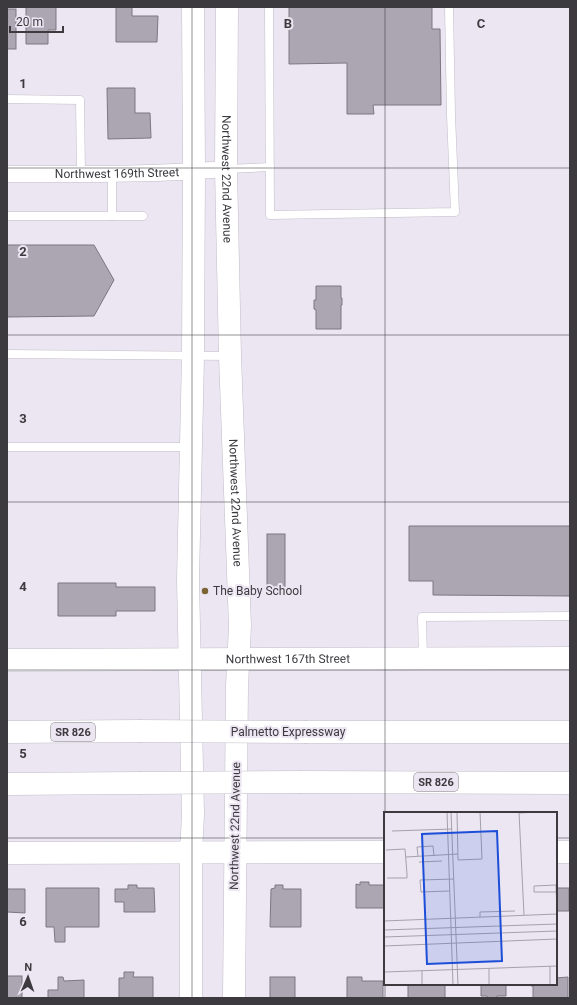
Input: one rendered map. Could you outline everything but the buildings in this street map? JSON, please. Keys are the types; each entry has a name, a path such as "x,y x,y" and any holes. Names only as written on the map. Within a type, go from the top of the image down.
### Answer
{"main road":[{"path":"191,998 192,815 188,580 194,171 193,7"},
{"name":"Northwest 22nd Avenue","path":"227,7 226,169 230,356 240,626 237,686 234,998"},
{"name":"Northwest 167th Street","path":"7,660 570,658"},
{"name":"Palmetto Expressway","path":"7,732 570,732"},
{"name":"SR 826","path":"7,784 302,782 570,783"},
{"path":"7,852 384,852"},
{"path":"557,852 570,852"}],"street":[{"name":"Northwest 169th Street","path":"7,174 112,174 226,169"}],"lane":[{"path":"269,7 270,215 455,212 449,7"},
{"path":"7,99 80,100 81,174"},
{"path":"226,169 270,167"},
{"path":"112,174 112,216"},
{"path":"7,216 143,216"},
{"path":"7,354 230,356"},
{"path":"7,447 191,447"},
{"path":"423,658 422,617 570,616"}],"place":[{"name":"The Baby School","path":"205,591"}]}
